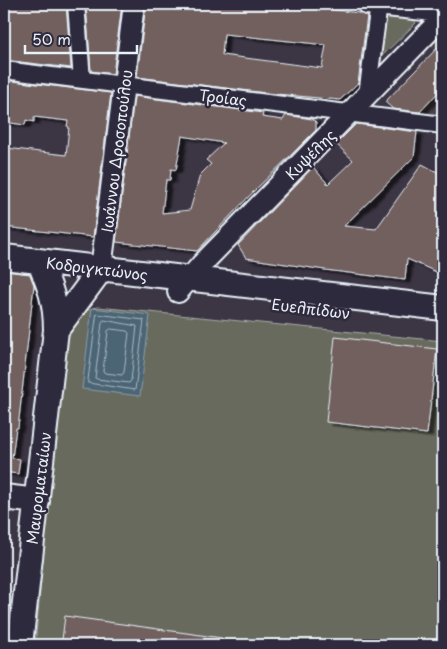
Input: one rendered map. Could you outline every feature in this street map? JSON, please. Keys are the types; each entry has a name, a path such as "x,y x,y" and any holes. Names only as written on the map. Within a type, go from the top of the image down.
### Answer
{"main road":[{"name":"Κοδριγκτώνος","path":"4,257 38,261 96,275 184,285"},
{"name":"Μαυροματαίων","path":"20,645 56,330 53,294 38,261"},
{"path":"56,330 96,275"},
{"name":"Ευελπίδων","path":"184,285 443,308"},
{"name":"Ευελπίδων","path":"184,285 443,324"},
{"path":"4,498 36,501"}],"street":[{"path":"76,4 82,80"},
{"name":"Ιωάννου Δροσοπούλου","path":"96,275 134,4"},
{"path":"367,95 375,4 443,12"},
{"name":"Κυψέλης","path":"184,285 201,264 443,17"},
{"name":"Τροίας","path":"4,70 443,124"}],"shaded area":[{"path":"443,33 443,116 395,110 385,102 435,50 431,45"}],"green space":[{"path":"388,15 413,19 416,23 383,55 384,25"},
{"path":"98,307 443,341 443,645 35,645 64,334 82,313"}],"water":[{"path":"92,308 150,315 140,396 82,389"}],"building":[{"path":"4,4 66,4 71,68 4,60"},
{"path":"86,4 122,4 113,74 91,71"},
{"path":"146,4 289,4 359,13 367,16 358,83 340,100 137,77","holes":["224,34 326,45 322,68 222,55"]},
{"path":"443,42 443,87 420,112 393,109 385,102"},
{"path":"4,80 111,93 93,237 4,227 6,148 66,155 69,127 67,126 68,121 34,117 34,122 26,120 25,125 4,122"},
{"path":"134,96 263,113 262,117 283,120 286,115 312,119 316,122 316,130 197,251 116,242","holes":["182,136 224,143 206,160 211,164 200,175 190,210 162,213 166,180 170,180 171,169 176,170"]},
{"path":"356,124 417,132 414,157 344,226 376,229 422,164 443,175 443,275 407,259 405,280 325,270 246,258 238,245 313,167 328,184 353,160 336,144"},
{"path":"4,271 30,274 34,285 18,428 16,428 12,458 20,459 18,474 4,472"},
{"path":"335,337 437,349 427,434 326,422"},
{"path":"65,616 222,638 222,645 96,645 62,640"}]}
